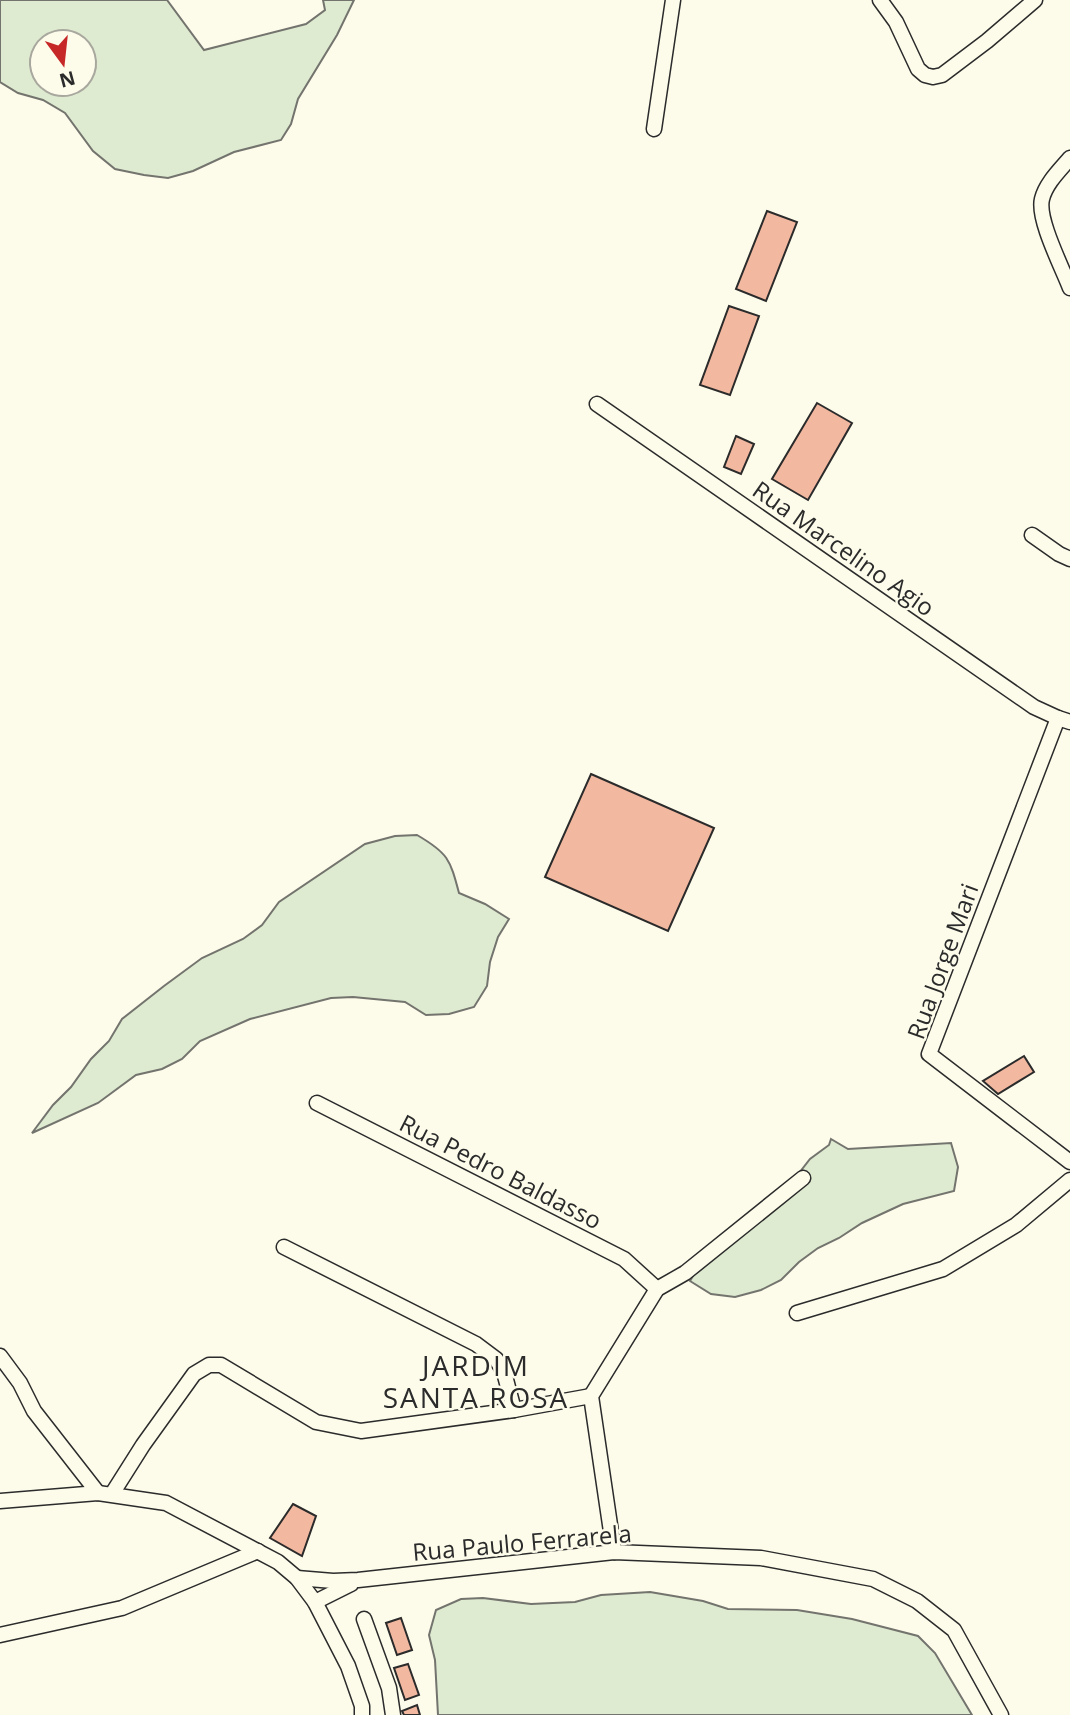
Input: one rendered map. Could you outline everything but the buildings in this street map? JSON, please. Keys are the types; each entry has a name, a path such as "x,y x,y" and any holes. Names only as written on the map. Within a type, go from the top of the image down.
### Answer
{"street":[{"path":"654,129 673,0"},
{"path":"880,0 896,22 918,68 925,75 933,77 942,75 1035,0"},
{"path":"1070,158 1047,186 1042,200 1042,217 1070,288"},
{"name":"Rua Marcelino Agio","path":"597,404 1034,707 1064,720"},
{"path":"1032,535 1070,559"},
{"name":"Rua Jorge Mari","path":"1064,720 929,1054 1070,1162"},
{"name":"Rua Pedro Baldasso","path":"317,1103 624,1259 657,1289"},
{"path":"614,1552 591,1396 657,1289 685,1273 803,1178"},
{"path":"797,1313 943,1269 1016,1224 1070,1181"},
{"path":"284,1247 476,1344 496,1359 504,1372 514,1410"},
{"path":"0,1356 20,1383 34,1411 105,1494"},
{"path":"105,1494 194,1374 209,1365 221,1365 316,1422 361,1431 514,1410 591,1396"},
{"path":"0,1501 105,1494 166,1503 278,1562 296,1578 315,1602 348,1666 362,1706 362,1715"},
{"path":"0,1635 122,1608 258,1551"},
{"name":"Rua Paulo Ferrarela","path":"296,1578 358,1580 614,1552 761,1558 873,1579 917,1601 954,1630 1001,1715"},
{"name":"Rua Paulo Ferrarela","path":"315,1602 358,1580"},
{"path":"364,1619 390,1688 393,1715"}],"green space":[{"path":"0,0 167,0 204,50 306,24 325,10 323,0 354,0 337,35 298,99 291,124 281,140 234,152 193,171 168,178 115,169 93,151 65,113 36,98 98,98 98,28 28,28 28,96 0,82"},
{"path":"417,835 442,852 450,864 459,893 485,904 509,919 498,937 490,962 487,986 474,1007 449,1014 426,1015 405,1002 353,997 331,998 250,1019 200,1041 182,1059 162,1069 136,1075 98,1103 32,1133 91,1059 109,1041 122,1019 164,986 202,958 243,939 262,925 279,902 365,844 395,836"},
{"path":"831,1139 848,1149 951,1143 958,1167 954,1191 903,1204 862,1223 818,1248 781,1280 761,1290 735,1297 711,1294 690,1281 703,1259 792,1182 810,1159 829,1145"},
{"path":"650,1592 703,1601 728,1609 797,1610 852,1619 918,1636 935,1653 972,1715 438,1715 435,1660 429,1635 436,1610 461,1599 483,1598 531,1604 575,1602 601,1595"}],"district":[{"name":"JARDIM SANTA ROSA","path":"476,1381"}]}
